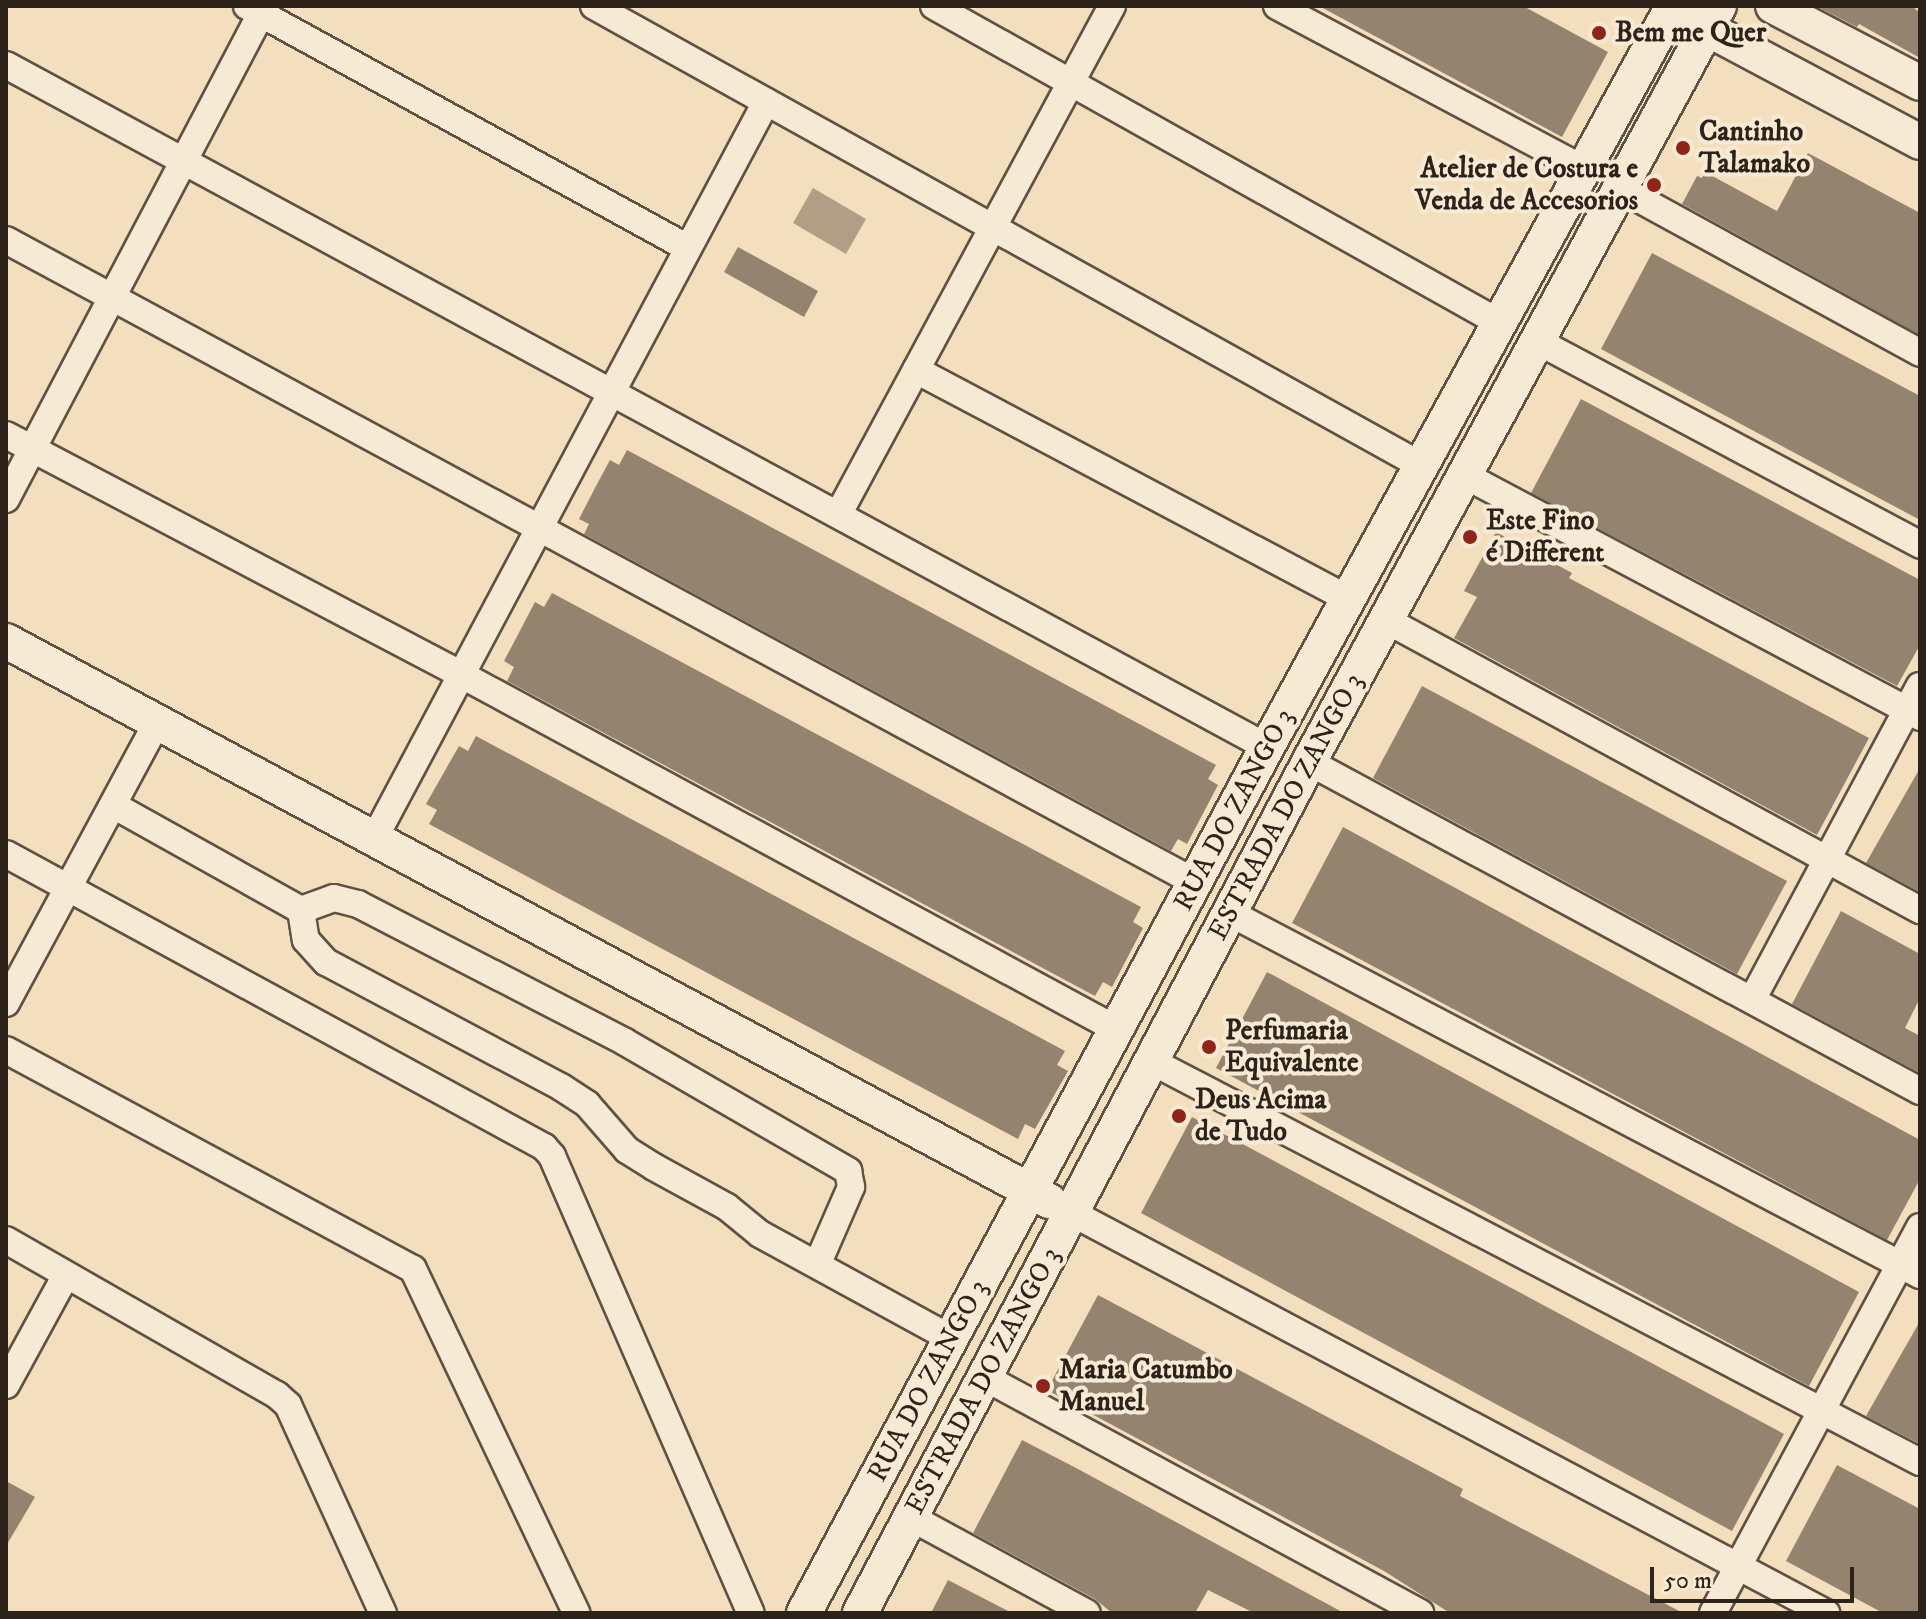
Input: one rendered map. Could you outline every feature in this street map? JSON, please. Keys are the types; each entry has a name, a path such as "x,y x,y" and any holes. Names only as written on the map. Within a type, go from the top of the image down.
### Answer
{"street":[{"path":"594,6 1422,466"},
{"path":"934,6 1072,80 1500,323"},
{"path":"839,513 1112,6"},
{"path":"1277,6 1584,169"},
{"path":"1773,6 1920,83"},
{"path":"1670,7 1713,17 1920,142"},
{"name":"RUA DO ZANGO 3","path":"804,1613 1267,747 1670,7"},
{"path":"6,499 183,163 258,9 688,248"},
{"name":"ESTRADA DO ZANGO 3","path":"860,1613 1309,762 1713,17"},
{"path":"6,65 1267,747"},
{"path":"374,839 766,102"},
{"path":"1621,189 1920,353"},
{"path":"6,240 1195,882"},
{"path":"1539,342 1920,545"},
{"path":"916,370 1349,599"},
{"path":"6,435 462,675 1118,1030"},
{"path":"1464,475 1914,713"},
{"path":"1386,620 1920,910"},
{"path":"6,641 1031,1192 1826,1613"},
{"path":"1752,1000 1827,859 1914,713 1920,686"},
{"path":"6,1003 157,722"},
{"path":"1309,762 1920,1091"},
{"path":"113,805 301,910 334,898 358,904 625,1042 848,1171 851,1187 818,1263"},
{"path":"6,854 544,1147 552,1156 751,1613"},
{"path":"301,910 306,940 326,962 561,1087 587,1104 627,1150 727,1207 760,1234 818,1263 950,1338"},
{"path":"1230,913 1910,1270"},
{"path":"6,1050 413,1269 576,1613"},
{"path":"1151,1061 1920,1462"},
{"path":"1713,1613 1823,1409 1910,1270 1920,1227"},
{"path":"6,1240 277,1395 288,1405 383,1613"},
{"path":"6,1385 66,1275"},
{"path":"984,1377 1420,1613"},
{"path":"910,1517 1087,1613"}],"shaded area":[{"path":"813,188 866,219 846,254 793,223"}],"building":[{"path":"1319,6 1523,6 1608,52 1562,137"},
{"path":"1816,6 1912,6 1920,13 1920,58 1859,24 1857,27"},
{"path":"1808,153 1920,213 1920,335 1682,204 1697,176 1702,178 1705,172 1777,211"},
{"path":"738,247 818,291 804,317 724,272"},
{"path":"1652,253 1920,396 1920,520 1601,349"},
{"path":"1581,399 1920,580 1920,645 1897,686 1531,493"},
{"path":"627,450 1216,765 1208,779 1218,785 1187,844 1178,839 1171,851 584,534 589,524 579,519 610,460 619,465"},
{"path":"1496,532 1572,573 1569,578 1869,738 1817,835 1454,638 1477,597 1464,591"},
{"path":"552,593 1141,907 1133,922 1143,928 1112,987 1103,982 1095,996 507,681 514,667 504,661 535,602 544,607"},
{"path":"1422,686 1787,881 1737,974 1373,778"},
{"path":"476,736 1065,1051 1057,1065 1068,1071 1035,1129 1025,1124 1018,1139 429,824 437,810 426,804 459,746 468,751"},
{"path":"1920,768 1920,892 1866,863"},
{"path":"1343,827 1920,1140 1920,1179 1887,1240 1292,923"},
{"path":"1841,911 1920,954 1920,998 1905,1028 1920,1036 1920,1073 1792,1004"},
{"path":"1267,972 1859,1292 1809,1386 1216,1068"},
{"path":"1192,1117 1784,1434 1732,1531 1141,1213"},
{"path":"1098,1295 1463,1489 1460,1496 1683,1613 1450,1613 1384,1571 1047,1390"},
{"path":"1920,1321 1920,1444 1866,1416"},
{"path":"1022,1440 1344,1613 1254,1613 1208,1590 1195,1613 1112,1613 1095,1599 973,1533"},
{"path":"1837,1465 1920,1509 1920,1613 1883,1613 1786,1561"},
{"path":"6,1481 35,1497 6,1546"},
{"path":"948,1580 1012,1613 931,1613"}],"place":[{"name":"Bem me Quer","path":"1599,33"},
{"name":"Cantinho Talamako","path":"1683,148"},
{"name":"Atelier de Costura e Venda de Accesorios","path":"1654,185"},
{"name":"Este Fino é Different","path":"1470,537"},
{"name":"Perfumaria Equivalente","path":"1209,1047"},
{"name":"Deus Acima de Tudo","path":"1179,1116"},
{"name":"Maria Catumbo Manuel","path":"1043,1386"}]}
